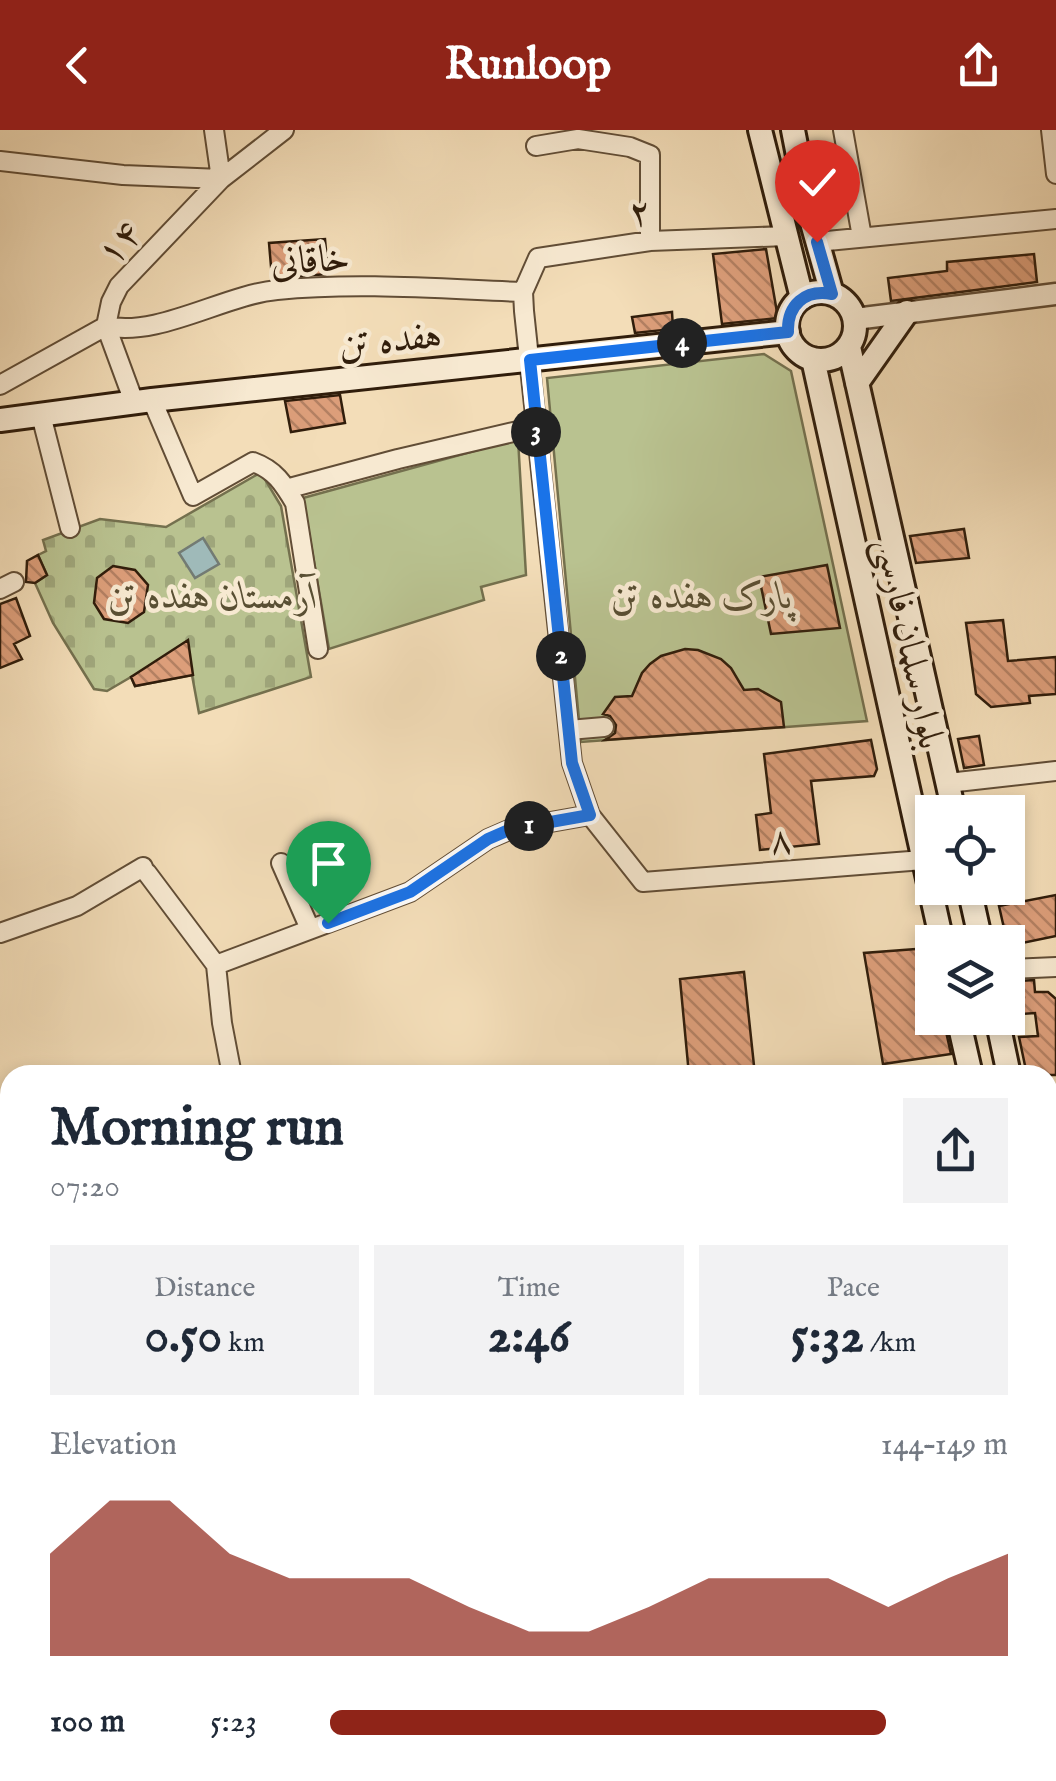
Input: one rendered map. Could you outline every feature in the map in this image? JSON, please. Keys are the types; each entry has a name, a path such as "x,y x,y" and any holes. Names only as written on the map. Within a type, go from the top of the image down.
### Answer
{"main road":[{"path":"760,130 802,298"},
{"path":"792,130 832,294"},
{"path":"832,294 847,303 856,329 848,347 833,358 813,359 796,349 788,332 790,313 802,298 832,294"},
{"path":"822,398 840,385 858,388 912,309"},
{"name":"هفده تن","path":"0,420 143,401 788,332"},
{"name":"بلوار سلمان فارسی","path":"848,347 858,388 876,427 950,795"},
{"name":"بلوار سلمان فارسی","path":"813,359 915,823"},
{"path":"962,1035 969,1065"},
{"path":"1007,1035 1009,1065"}],"street":[{"path":"0,161 124,175 221,179 214,130"},
{"name":"۱۴","path":"0,384 106,326 110,302 119,286 221,179 284,130"},
{"path":"843,130 862,237"},
{"path":"1051,130 1056,174"},
{"path":"536,146 578,139 630,147 650,155 650,242"},
{"path":"817,242 1056,219"},
{"name":"۲","path":"523,292 538,258 650,242 786,236"},
{"name":"خاقانی","path":"106,326 122,330 170,320 273,290 328,287 523,292"},
{"path":"216,965 410,892 488,839 511,829 590,815 572,763 523,292"},
{"path":"855,319 986,298 1056,294"},
{"path":"106,326 193,496 252,462 268,468 286,489 295,504 318,649"},
{"path":"41,415 70,528"},
{"path":"286,489 535,427"},
{"path":"569,730 604,727"},
{"path":"948,783 1056,771"},
{"name":"۸","path":"590,815 643,882 742,882 915,861"},
{"path":"281,863 310,930"},
{"path":"4,929 77,906 145,870 216,965 230,1065"},
{"path":"1025,968 1056,967"}],"green space":[{"name":"پارک هفده تن","path":"764,354 791,371 867,721 581,742 547,378"},
{"name":"پارک هفده تن","path":"518,439 526,575 481,587 484,600 329,649 303,498"},
{"name":"آرمستان هفده تن","path":"258,474 281,506 311,677 199,713 192,675 135,686 131,677 107,691 94,689 53,623 35,583 47,575 38,555 46,551 43,540 100,519 166,527"}],"water":[{"path":"203,538 219,564 195,578 179,553"}],"building":[{"path":"325,239 328,274 272,278 269,243"},
{"path":"766,249 778,318 722,324 713,254"},
{"path":"1034,254 1037,282 891,301 888,278 947,271 947,262"},
{"path":"672,312 673,329 635,333 632,317"},
{"path":"340,395 345,423 291,432 285,401"},
{"path":"964,529 969,558 916,563 910,536"},
{"path":"38,555 47,575 35,583 26,582 27,561"},
{"path":"827,565 840,628 771,634 759,577"},
{"path":"113,566 135,570 148,585 144,612 128,623 104,619 94,603 97,578"},
{"path":"16,598 30,636 14,644 22,659 0,668 0,604"},
{"path":"1003,620 1008,661 1056,657 1056,694 1029,696 1030,703 991,707 976,694 966,623"},
{"path":"188,640 193,675 135,686 131,677"},
{"path":"685,649 721,659 744,690 758,689 781,702 784,727 605,740 615,733 616,725 603,714 615,697 632,696 650,664 661,656"},
{"path":"979,736 984,765 964,768 958,739"},
{"path":"871,740 877,769 874,776 811,781 819,844 760,850 756,815 771,813 764,754"},
{"path":"1056,895 1056,936 1025,942 1025,925 1003,925 999,906 1025,905 1025,901"},
{"path":"915,949 915,1035 947,1035 951,1054 883,1064 864,953"},
{"path":"744,972 754,1065 688,1065 680,979"},
{"path":"1034,980 1035,992 1048,992 1056,999 1056,1065 1025,1065 1019,1037 1038,1036 1035,1013 1025,1014 1025,981"}],"route":[{"path":"328,923 410,892 488,839 511,829 590,815 572,763 530,360 788,332 790,313 802,298 821,292 832,294 817,242"}]}
